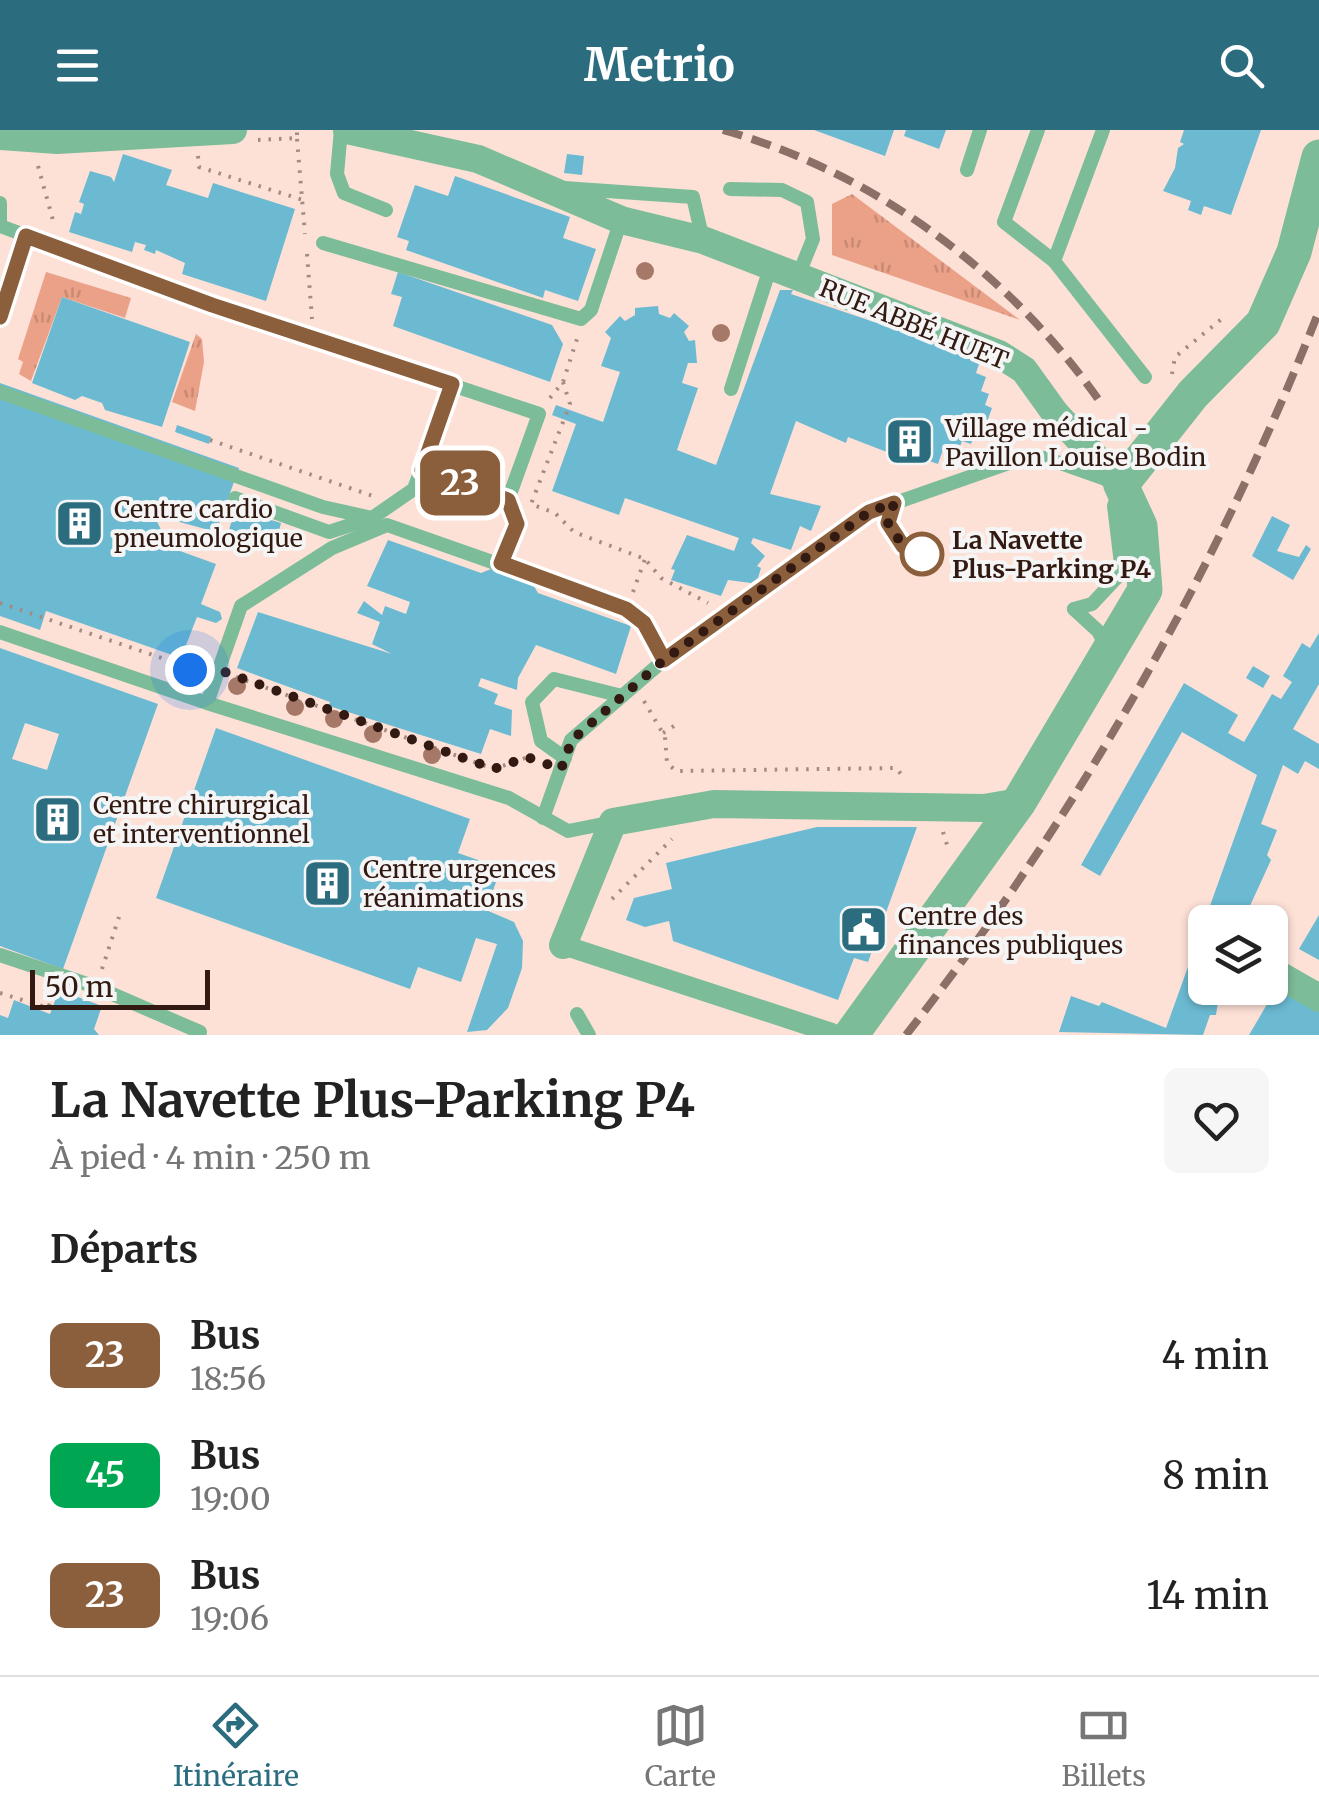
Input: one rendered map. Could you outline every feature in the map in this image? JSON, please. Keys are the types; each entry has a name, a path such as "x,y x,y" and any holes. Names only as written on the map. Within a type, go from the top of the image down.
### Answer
{"street":[{"name":"RUE ABBÉ HUET","path":"344,130 478,159 621,220 704,240 999,354 1024,370 1056,413 1121,485"},
{"path":"0,136 58,140 245,135"},
{"path":"1019,802 984,808 714,804 613,822 575,949 841,1034 1019,802 1107,649 1146,590 1140,526 1121,485 1193,394 1263,323 1294,252 1319,157"},
{"path":"1288,980 1319,998"}],"lane":[{"path":"344,130 337,174 344,193 386,210"},
{"path":"967,170 980,130"},
{"path":"1038,130 1004,222 1054,261 1145,377"},
{"path":"1054,261 1103,130"},
{"path":"545,187 693,197 704,240"},
{"path":"730,189 782,190 806,202 812,239 798,276"},
{"path":"0,204 1,227 538,414 508,500 517,524 501,563"},
{"path":"323,243 581,319 591,310 621,220"},
{"path":"0,317 26,236"},
{"path":"730,389 771,265"},
{"path":"235,498 329,532 372,518 414,489 452,384"},
{"path":"0,392 323,507 372,518"},
{"path":"543,818 572,740 664,660 869,512 991,468 1046,458 1121,485 1114,506 1122,572 1092,604 1074,609 1098,631 1107,649"},
{"path":"422,470 508,500"},
{"path":"894,503 888,523 896,538 922,554"},
{"path":"207,703 241,606 368,530 387,525 626,609 644,623 664,660"},
{"path":"0,632 207,703 509,798 568,831 613,822"},
{"path":"563,764 541,741 532,702 554,679 622,696"},
{"path":"0,955 96,987 199,1035"},
{"path":"577,1014 589,1035"}],"path":[{"path":"297,130 314,339"},
{"path":"245,135 297,138"},
{"path":"196,143 199,167 302,200"},
{"path":"35,158 61,248"},
{"path":"1172,379 1174,357 1236,308"},
{"path":"538,414 562,382 581,319"},
{"path":"562,382 570,404 531,504 555,513 574,532 646,559 661,578 700,600 711,604 729,594 738,607"},
{"path":"210,440 382,499"},
{"path":"626,609 646,559"},
{"path":"0,603 190,670 219,670 494,769 527,757 563,764"},
{"path":"630,711 643,700 663,733 663,755 676,771 896,768 909,784"},
{"path":"663,733 674,726"},
{"path":"887,758 887,768"},
{"path":"770,769 770,802"},
{"path":"610,904 614,894 676,836"},
{"path":"96,987 119,917"},
{"path":"0,993 48,1008 56,987"}],"green space":[{"path":"852,194 1020,320 832,255 832,204"},
{"path":"46,272 131,298 125,318 62,297 31,381 19,374 23,362 18,359"},
{"path":"196,334 202,339 204,362 195,411 172,402"}],"building":[{"path":"814,130 894,130 885,156"},
{"path":"906,130 946,130 939,149 904,136"},
{"path":"1184,130 1261,130 1231,215 1204,206 1201,215 1188,210 1191,201 1163,191 1175,168 1178,148 1184,144 1180,142"},
{"path":"123,154 172,170 166,185 208,198 213,183 295,209 266,301 182,274 185,263 156,250 155,254 144,250 146,245 135,242 132,252 69,232 75,212 81,214 84,204 79,202 90,171 111,177 114,182"},
{"path":"567,154 584,156 582,175 564,173"},
{"path":"455,176 570,217 563,238 596,249 578,301 545,290 543,298 406,250 409,241 397,237 415,185 448,196"},
{"path":"398,272 552,325 563,344 550,382 393,326 402,297 391,294"},
{"name":"Village médical - Pavillon Louise Bodin","path":"780,290 793,290 791,294 981,358 976,373 986,377 981,391 989,394 985,405 992,408 983,433 976,430 971,444 962,441 957,455 943,450 938,464 912,455 910,461 848,437 846,443 796,421 770,494 821,506 811,531 800,526 791,550 753,538 751,543 765,556 757,566 761,568 758,578 751,583 728,580 721,596 671,580 675,570 671,569 687,535 734,551 739,538 625,498 619,515 552,491 576,424 552,415 556,405 603,422 620,372 601,366 611,338 605,332 620,316 625,321 635,315 635,308 658,306 659,314 670,318 674,313 689,326 684,332 689,341 695,340 697,363 688,363 682,383 698,388 677,450 716,465"},
{"path":"62,297 190,342 162,427 105,410 102,403 82,396 75,400 32,383"},
{"name":"Centre cardio pneumologique","path":"0,383 239,468 216,532 154,515 169,547 216,564 201,604 220,612 222,619 216,623 197,617 181,658 46,611 40,630 0,616"},
{"path":"177,425 211,437 209,444 175,432"},
{"path":"248,513 281,523 277,539 250,552 225,544 231,523"},
{"path":"1272,516 1290,525 1277,551 1299,557 1306,545 1311,549 1293,580 1252,556"},
{"path":"388,540 481,573 491,569 532,583 538,593 631,626 616,674 536,645 518,678 517,690 481,678 478,686 498,694 494,704 512,710 511,736 490,729 481,754 329,706 330,702 237,668 258,612 392,654 372,644 380,622 357,613 364,601 382,615 385,606 406,614 410,602 367,586"},
{"path":"1319,633 1319,684 1293,729 1319,744 1319,769 1305,761 1298,774 1283,765 1261,824 1277,830 1267,855 1271,860 1250,905 1210,905 1257,775 1182,732 1100,876 1081,865 1184,683 1238,715 1228,733 1244,742 1272,694 1281,699 1292,682 1283,676 1302,643 1310,648"},
{"name":"Centre chirurgical et interventionnel","path":"0,648 158,704 63,969 0,946","holes":["25,723 59,734 47,770 12,759"]},
{"path":"1253,666 1270,676 1263,688 1246,678"},
{"name":"Centre urgences réanimations","path":"216,728 470,819 458,853 501,868 486,910 514,922 523,941 522,968 508,1008 487,1030 467,1032 497,944 476,938 461,982 418,967 410,989 156,898"},
{"path":"817,827 917,827 868,962 854,958 838,1000 673,941 669,921 645,927 626,920 634,898 672,889 666,863"},
{"path":"1319,915 1319,960 1299,949"},
{"path":"1188,967 1188,1005 1217,1005 1216,1015 1210,1015 1203,1035 1059,1032 1071,996 1099,1006 1102,1002 1166,1028"},
{"path":"59,990 102,1006 94,1029 99,1035 0,1035 0,1015 8,1018 14,1000 50,1014"},
{"path":"1288,995 1319,1012 1319,1035 1249,1035 1267,1005 1288,1005"}],"railway":[{"path":"723,130 835,173 937,235 1027,314 1103,406"},
{"path":"906,1035 1029,866 1139,688 1236,503 1319,311"}],"bus line":[{"name":"23","path":"0,317 26,236 212,305 452,384 422,470 508,500 517,524 501,563 626,609 644,623 664,660 869,512 894,503 888,523 896,538 903,546 922,554"}],"place":[{"name":"Village médical - Pavillon Louise Bodin","path":"910,442"},
{"name":"Centre cardio pneumologique","path":"79,523"},
{"name":"La Navette Plus-Parking P4","path":"922,554"},
{"name":"Centre chirurgical et interventionnel","path":"58,819"},
{"name":"Centre urgences réanimations","path":"328,883"},
{"name":"Centre des finances publiques","path":"863,930"}],"route":[{"path":"190,670 219,670 494,769 527,757 561,769 572,740 664,660 869,512 894,503 888,523 896,538 903,546 922,554"}]}
